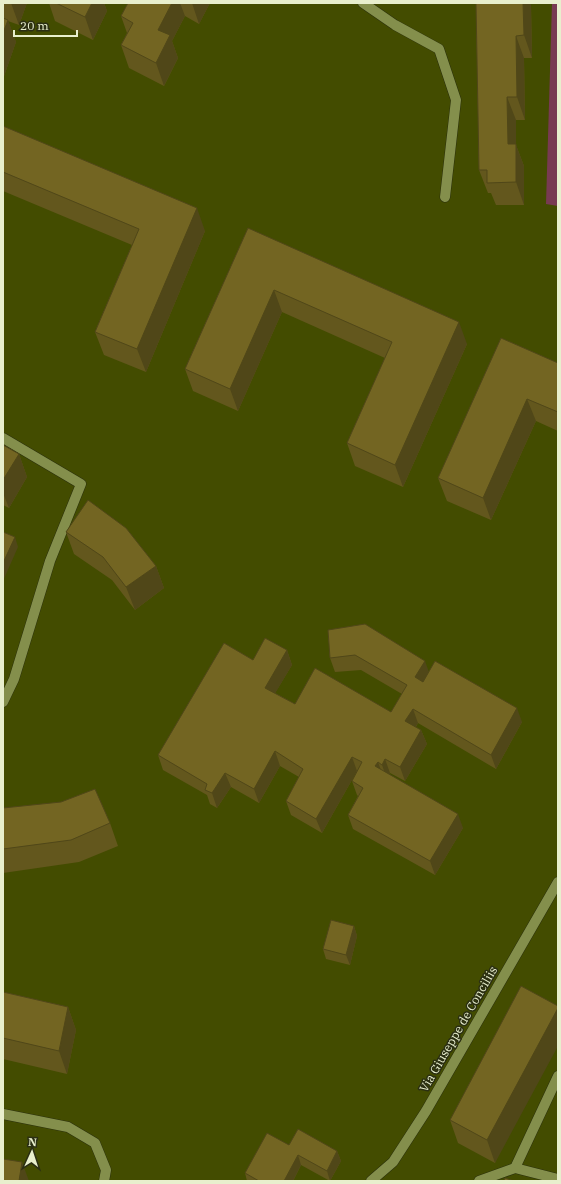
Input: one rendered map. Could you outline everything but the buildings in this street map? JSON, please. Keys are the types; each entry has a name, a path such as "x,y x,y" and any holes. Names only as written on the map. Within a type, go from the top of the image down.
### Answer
{"street":[{"path":"363,3 395,25 439,50 456,100 445,197"},
{"path":"3,438 81,484 50,561 14,679 3,702"},
{"name":"Via Giuseppe de Conciliis","path":"371,1181 393,1162 426,1111 558,882"},
{"path":"515,1168 558,1076"},
{"path":"3,1114 68,1127 95,1143 106,1170 104,1181"},
{"path":"480,1181 515,1168 558,1179"}],"shaded area":[{"path":"552,3 558,3 558,206 546,204"}]}
